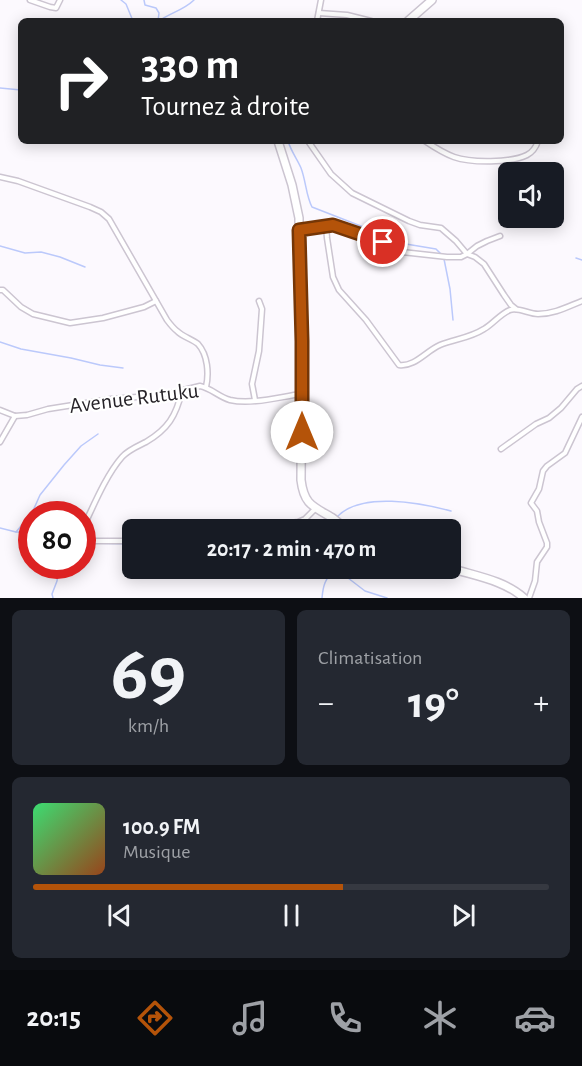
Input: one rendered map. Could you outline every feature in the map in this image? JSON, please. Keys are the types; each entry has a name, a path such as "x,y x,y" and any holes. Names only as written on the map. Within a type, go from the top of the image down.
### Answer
{"highway":[{"path":"411,18 432,0"},
{"path":"279,144 299,218 302,329 301,480 303,492 309,502 315,509 333,519"},
{"path":"461,571 492,580 516,591 524,598"}],"street":[{"path":"30,0 56,8 60,0"},
{"path":"317,18 321,0"},
{"path":"318,13 358,18"},
{"path":"310,144 330,174 344,188 409,221 441,228 467,254 484,264 511,305 517,309 531,314 549,313 582,301"},
{"path":"430,144 457,158 501,161 526,156 533,152 537,144"},
{"path":"0,177 18,181 101,212 109,219 167,320 178,332 196,342 200,347 208,371 206,387"},
{"path":"326,225 333,277 339,290 366,320 399,365 408,365 440,345 472,336 490,326 510,310 517,309"},
{"path":"299,230 333,225 383,242 402,252 447,257 460,257 477,246 500,236"},
{"path":"0,290 3,290 33,315 70,323 103,318 144,307 156,301"},
{"path":"255,400 252,384 259,351 262,309 259,301"},
{"path":"501,449 536,424 549,418 582,386"},
{"name":"Avenue Rutuku","path":"15,416 101,401 155,396 194,387 206,387 225,399 236,401 302,394"},
{"path":"96,501 120,459 166,427 175,414 182,391"},
{"path":"0,410 15,416 0,442"},
{"path":"529,598 535,581 537,562 547,547 537,511 531,503 539,489 543,471 565,453 582,417"},
{"path":"303,519 315,509"},
{"path":"96,541 122,541"}],"waterway":[{"path":"121,0 126,4 132,18"},
{"path":"144,0 145,5 156,8 158,18"},
{"path":"164,18 194,0"},
{"path":"0,88 18,90"},
{"path":"289,144 301,168 312,207 371,230 388,241 436,249 442,255"},
{"path":"0,246 25,253 41,252 85,267"},
{"path":"576,258 582,260"},
{"path":"444,259 453,320"},
{"path":"0,342 21,349 123,368"},
{"path":"16,532 32,513 40,495 64,465 81,446 98,434"},
{"path":"337,517 361,504 392,501 451,511"},
{"path":"0,528 18,532"},
{"path":"96,543 122,544"},
{"path":"53,598 52,594 57,579"},
{"path":"322,598 327,579"},
{"path":"349,579 365,591 387,598"}],"route":[{"path":"302,432 299,230 333,225 383,242"}]}
